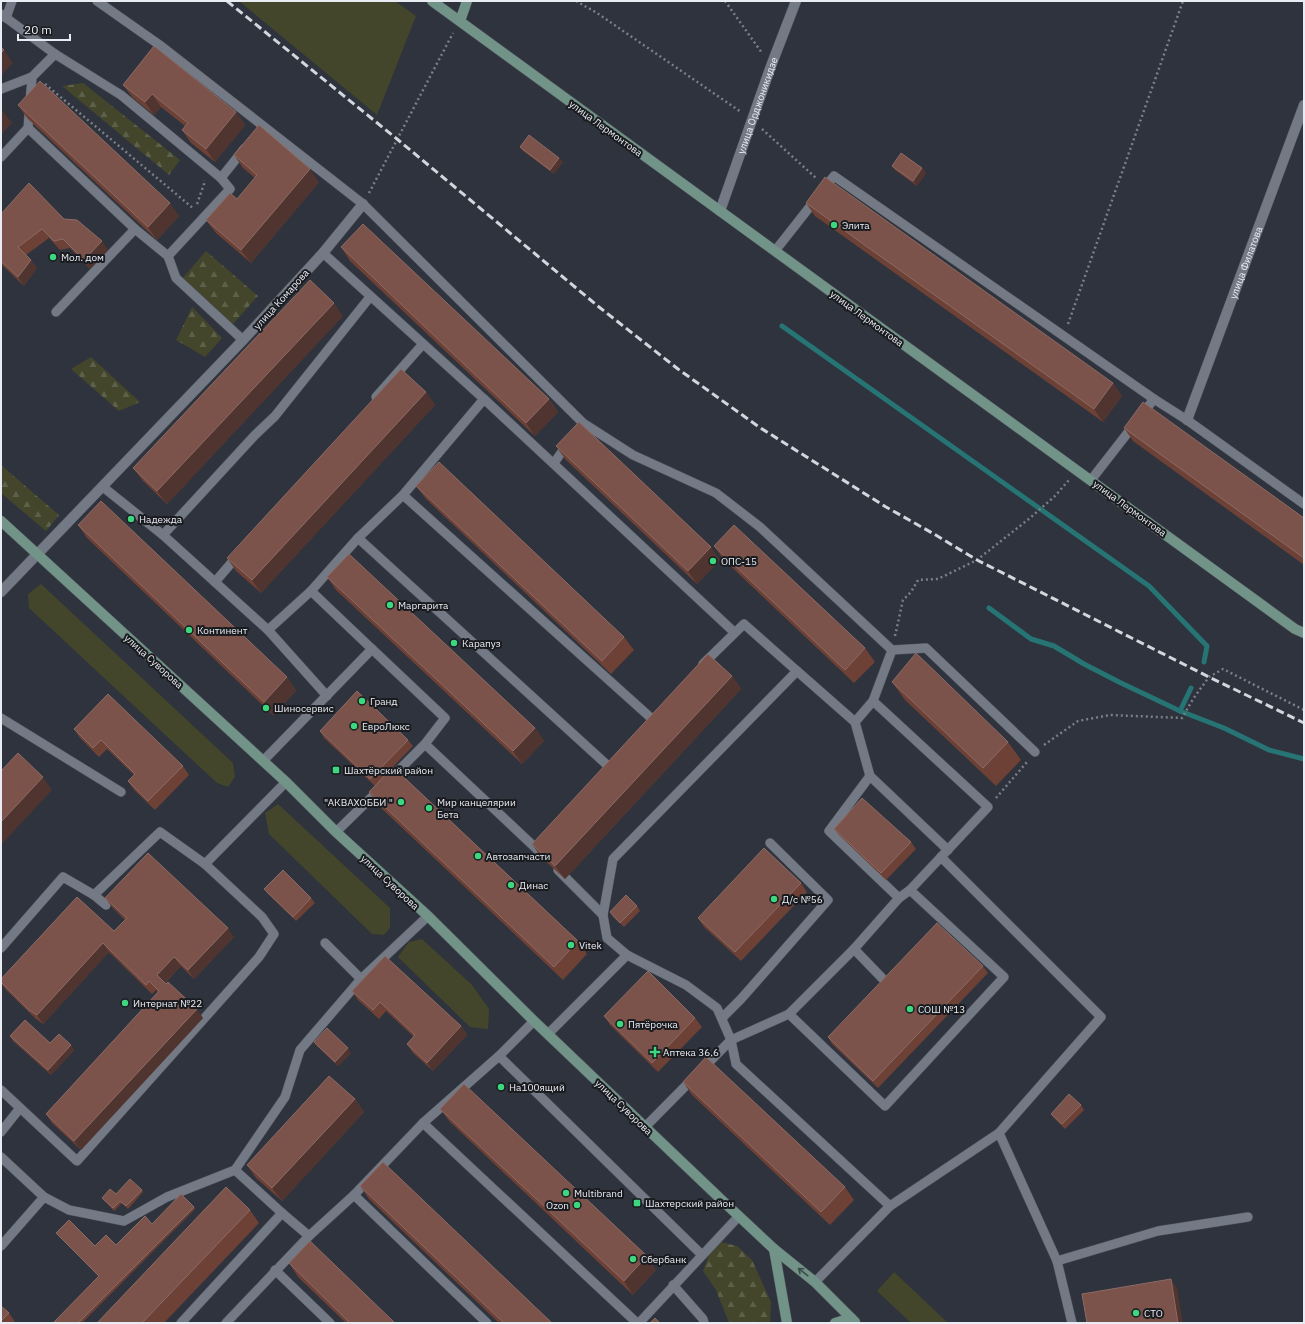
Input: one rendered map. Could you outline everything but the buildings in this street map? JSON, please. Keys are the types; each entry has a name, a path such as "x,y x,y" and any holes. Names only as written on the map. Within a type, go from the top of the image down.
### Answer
{"main road":[{"name":"улица Лермонтова","path":"432,1 1078,471 1296,629 1304,633"},
{"path":"460,21 467,1"},
{"name":"улица Суворова","path":"1,521 286,782 336,832 428,916 534,1021 738,1216 774,1249 816,1282 854,1321"},
{"path":"774,1249 787,1323"},
{"path":"835,1323 854,1321"}],"street":[{"name":"улица Орджоникидзе","path":"720,211 771,66 796,1"},
{"name":"улица Филатова","path":"1187,420 1304,106"},
{"name":"улица Комарова","path":"1,592 243,340 323,253 363,204"}],"lane":[{"path":"12,1 4,16 55,54 124,92 221,178 230,189 168,256"},
{"path":"96,1 259,128 363,204 579,428 633,455 716,493 760,527 892,650 926,648 1035,752"},
{"path":"1,89 32,77 55,54"},
{"path":"1,157 28,128 32,77"},
{"path":"28,128 135,229 168,256 176,278 243,340"},
{"path":"221,178 248,143"},
{"path":"775,251 834,176 1154,399 1187,420 1304,504"},
{"path":"56,312 135,229"},
{"path":"323,253 484,399 734,632"},
{"path":"163,536 255,435 275,416 370,297"},
{"path":"372,402 423,344"},
{"path":"268,630 311,591 358,538 403,495 484,399"},
{"path":"1091,480 1154,399"},
{"path":"554,464 579,428"},
{"path":"103,487 163,536 268,630 327,696"},
{"path":"403,495 651,718"},
{"path":"358,538 607,764"},
{"path":"215,582 246,547"},
{"path":"311,591 445,718 425,744 336,832"},
{"path":"695,672 734,632 744,624 855,722 870,776 1101,1017 999,1133 890,1206 816,1282"},
{"path":"263,761 372,649"},
{"path":"855,722 873,701 892,650"},
{"path":"797,671 612,859 603,915 606,938 626,955 686,985 717,1008 731,1040 736,1064 890,1206"},
{"path":"645,1126 731,1040 789,1014 854,948 899,898 910,890 988,807 873,701"},
{"path":"1,718 121,792"},
{"path":"425,744 532,845 603,915"},
{"path":"870,776 829,831 899,898"},
{"path":"205,864 286,782"},
{"path":"1,1090 77,1161 259,957 274,934 262,917 205,864 160,832 94,895"},
{"path":"722,1018 741,1000 828,900 770,843"},
{"path":"1,948 63,876 94,895 106,905"},
{"path":"789,1014 885,1106 1004,977 910,890"},
{"path":"1,1157 44,1197 69,1210 124,1221 167,1197 236,1170 284,1097 300,1050 360,979 428,916"},
{"path":"325,943 360,979"},
{"path":"854,948 882,978"},
{"path":"548,1034 626,955"},
{"path":"226,1323 275,1270 309,1236 354,1195 423,1123 499,1056 534,1021"},
{"path":"499,1056 702,1255"},
{"path":"1,1132 20,1108"},
{"path":"423,1123 638,1323 738,1216"},
{"path":"999,1133 1057,1261 1072,1323"},
{"path":"236,1170 282,1214 309,1236"},
{"path":"354,1195 488,1323"},
{"path":"1,1246 44,1197"},
{"path":"181,1323 282,1214"},
{"path":"1057,1261 1158,1231 1248,1217"},
{"path":"275,1270 330,1323"},
{"path":"674,1286 704,1323"}],"path":[{"path":"576,1 597,13 752,120 826,187"},
{"path":"725,1 771,66"},
{"path":"1063,336 1183,1"},
{"path":"363,204 460,21"},
{"path":"32,77 49,87 195,210 204,184 204,164"},
{"path":"892,650 904,600 918,580 938,579 977,560 1055,496 1078,471"},
{"path":"988,807 1035,752 1078,721 1110,715 1182,718 1193,698 1209,677 1223,670 1304,710"}],"green space":[{"path":"239,1 395,1 416,16 377,115"},
{"path":"83,83 180,160 169,175 62,86"},
{"path":"206,251 258,296 233,324 182,279"},
{"path":"192,307 222,338 205,357 176,340"},
{"path":"91,357 140,402 119,411 71,369"},
{"path":"1,465 59,515 46,531 1,493"},
{"path":"41,584 233,763 235,777 228,787 217,783 29,608 28,594"},
{"path":"278,804 390,908 390,928 384,935 372,934 269,834 265,813"},
{"path":"422,939 472,985 489,1009 488,1029 470,1027 398,957 409,942"},
{"path":"721,1242 737,1246 752,1260 771,1302 770,1323 729,1323 716,1290 703,1271 710,1252"},
{"path":"894,1272 948,1323 911,1323 877,1291"}],"waterway":[{"path":"782,326 1149,586 1207,646 1204,662"},
{"path":"989,608 1031,639 1054,646 1084,664 1119,682 1180,711 1224,728 1269,750 1304,759"},
{"path":"1180,711 1191,688"}],"railway":[{"path":"227,1 397,139 599,307 678,369 759,427 886,507 977,560 1209,677 1304,723"}],"place":[{"name":"Элита","path":"834,225"},
{"name":"Мол. дом","path":"53,257"},
{"name":"Надежда","path":"131,519"},
{"name":"ОПС-15","path":"713,561"},
{"name":"Маргарита","path":"390,605"},
{"name":"Континент","path":"189,630"},
{"name":"Карапуз","path":"454,643"},
{"name":"Гранд","path":"362,701"},
{"name":"Шиносервис","path":"266,708"},
{"name":"ЕвроЛюкс","path":"354,726"},
{"name":"Шахтёрский район","path":"336,770"},
{"name":"\"АКВАХОББИ \"","path":"401,802"},
{"name":"Мир канцелярии Бета","path":"429,808"},
{"name":"Автозапчасти","path":"478,856"},
{"name":"Динас","path":"511,885"},
{"name":"Д/с №56","path":"774,899"},
{"name":"Vitek","path":"571,945"},
{"name":"Интернат №22","path":"125,1003"},
{"name":"СОШ №13","path":"910,1009"},
{"name":"Пятёрочка","path":"620,1024"},
{"name":"Аптека 36.6","path":"655,1052"},
{"name":"На100ящий","path":"501,1087"},
{"name":"Multibrand","path":"566,1193"},
{"name":"Шахтерский район","path":"637,1203"},
{"name":"Ozon","path":"577,1205"},
{"name":"Сбербанк","path":"633,1259"},
{"name":"СТО","path":"1136,1313"}]}
